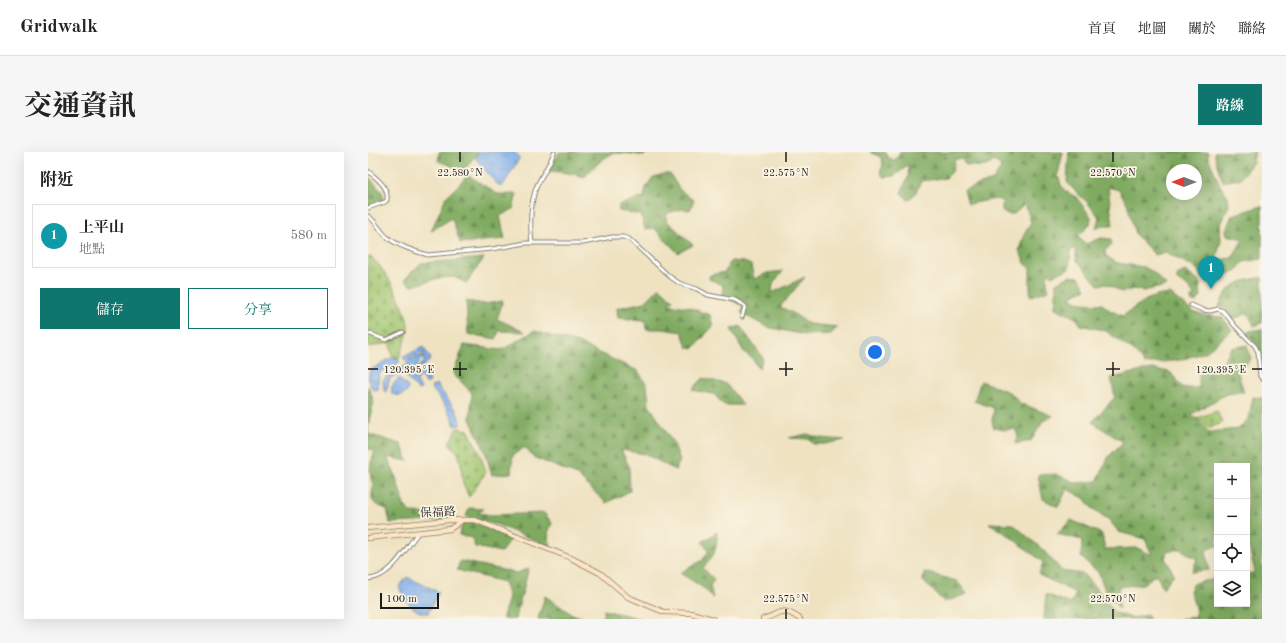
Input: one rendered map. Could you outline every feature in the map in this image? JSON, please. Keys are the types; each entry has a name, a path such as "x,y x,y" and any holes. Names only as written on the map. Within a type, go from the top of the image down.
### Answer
{"street":[{"path":"532,244 531,211 536,189 548,168 554,152"},
{"path":"368,171 384,187 388,198 385,202 368,208"},
{"path":"368,216 387,237 419,252 428,254 492,249 526,243 583,243 612,237 626,238 668,276 679,283 697,289 708,295 741,302 745,306 742,318"},
{"path":"1191,305 1203,310 1210,311 1218,309 1223,311 1235,326 1255,346 1258,352 1260,376 1262,379"},
{"path":"368,333 386,340 403,332"},
{"name":"保福路","path":"368,528 449,520 462,521"},
{"path":"462,521 475,520 571,558 600,573 628,596 664,612 691,613 713,619"},
{"name":"保福路","path":"368,538 450,529 462,521"},
{"path":"368,580 375,579 394,564 418,533"},
{"path":"763,619 778,612 786,611 800,619"}],"green space":[{"path":"439,152 478,152 464,170 438,161"},
{"path":"559,152 646,152 644,156 623,153 612,154 597,164 585,177 550,171"},
{"path":"870,152 885,152 888,158 895,160 899,155 899,152 1063,152 1058,174 1061,185 1065,191 1076,197 1091,217 1090,225 1078,236 1086,244 1101,238 1111,239 1112,245 1105,250 1106,256 1117,263 1144,267 1153,272 1167,286 1143,291 1134,289 1122,292 1105,284 1098,285 1076,259 1076,249 1071,249 1069,269 1052,276 1048,272 1047,282 1049,290 1031,296 1030,269 1025,263 1019,250 1023,237 1031,222 1025,204 1014,214 1008,214 1002,211 1002,201 996,199 968,204 964,190 993,180 1001,168 1000,165 994,161 985,166 966,165 962,159 955,159 952,172 946,178 921,181 915,194 908,200 901,193 908,177 909,165 894,176 883,177 880,172 883,166 882,158"},
{"path":"1069,152 1208,152 1208,157 1220,185 1228,196 1229,205 1220,224 1221,240 1210,283 1201,276 1197,269 1166,252 1155,255 1135,234 1127,203 1119,190 1108,187 1113,226 1101,226 1096,228 1099,217 1087,202 1067,182"},
{"path":"1214,152 1255,152 1253,162 1240,179 1223,182"},
{"path":"670,174 680,190 694,201 690,210 683,209 667,213 666,220 693,245 678,253 654,228 645,230 641,215 619,211 619,205 644,197 646,187 653,177"},
{"path":"468,175 497,194 517,194 513,209 500,216 505,239 460,243 452,218 431,231 446,197"},
{"path":"368,176 382,192 384,200 368,206"},
{"path":"1262,206 1262,259 1243,262 1235,272 1223,275 1220,283 1213,285 1224,259 1232,258 1243,239 1227,235 1226,230 1232,215"},
{"path":"368,256 374,260 387,276 399,298 407,318 407,334 399,358 392,357 390,343 368,347"},
{"path":"484,258 466,283 454,277 439,278 412,286 404,280 421,263"},
{"path":"731,261 744,262 751,265 754,279 767,273 783,271 773,284 772,293 805,277 780,307 791,312 809,324 838,327 831,334 805,335 767,327 741,313 744,306 722,297 723,285 709,279 710,275 725,272"},
{"path":"1185,271 1202,284 1200,288 1201,297 1197,301 1192,302 1191,298 1194,295 1187,286 1177,280 1177,275"},
{"path":"1070,276 1079,277 1086,289 1069,297 1082,303 1102,304 1111,311 1123,316 1150,298 1170,294 1193,312 1202,315 1222,317 1232,330 1206,352 1180,360 1144,364 1136,353 1106,331 1081,325 1076,318 1055,308 1056,283"},
{"path":"1262,277 1262,323 1254,326 1248,313 1233,319 1226,310 1219,306 1227,292 1236,284"},
{"path":"660,287 673,300 668,304 688,307 710,315 713,326 693,349 687,347 682,332 662,329 646,329 645,320 618,318 617,308 645,302"},
{"path":"466,301 484,304 503,301 497,319 525,332 499,331 496,339 468,334"},
{"path":"740,326 763,358 759,369 752,358 744,352 731,329"},
{"path":"1262,329 1262,362 1258,347 1247,334 1249,331"},
{"path":"534,331 578,343 638,371 647,385 649,405 674,444 680,461 675,470 645,454 621,450 629,466 630,491 606,503 577,475 533,457 525,447 513,455 511,473 492,475 485,451 470,419 472,393 453,374 464,345 502,350"},
{"path":"1247,345 1251,359 1238,373 1244,392 1226,394 1192,414 1209,432 1238,429 1249,418 1253,397 1262,398 1262,619 1180,619 1196,617 1195,607 1190,591 1194,583 1214,580 1214,607 1250,607 1250,573 1255,572 1250,551 1250,463 1214,463 1214,547 1206,550 1209,570 1192,572 1197,559 1180,549 1167,552 1165,558 1174,574 1163,588 1156,574 1143,584 1118,587 1119,609 1105,591 1099,573 1081,557 1082,540 1057,534 1071,520 1102,534 1105,549 1137,548 1152,555 1145,539 1119,532 1109,520 1092,508 1084,498 1067,489 1058,507 1043,499 1038,475 1056,474 1077,483 1097,481 1109,456 1123,442 1092,422 1115,397 1111,378 1151,369 1170,372 1183,388 1199,388 1199,373 1222,364 1231,348"},
{"path":"703,378 726,384 743,405 724,405 714,394 692,390"},
{"path":"981,381 1011,393 1020,403 1053,416 1043,421 1031,441 1015,444 1018,436 1015,429 1004,430 994,428 992,421 994,408 974,401"},
{"path":"368,386 374,402 369,420 368,434"},
{"path":"1217,411 1222,423 1209,428 1197,418"},
{"path":"457,428 468,430 479,451 486,472 469,497 463,483 461,463 458,453 449,443"},
{"path":"368,434 401,444 408,461 387,457 395,474 404,505 411,513 446,515 449,516 449,520 390,523 387,509 377,505 372,498 373,485 370,476 370,468 375,450 368,449"},
{"path":"807,434 820,438 845,440 824,444 813,444 809,439 789,438"},
{"path":"469,508 484,509 478,513 492,515 544,513 552,523 548,533 551,547 498,525 466,517"},
{"path":"473,522 511,539 501,552 475,547 472,538 459,535 463,523"},
{"path":"989,523 1013,524 1042,549 1062,571 1083,574 1103,596 1114,612 1132,618 1147,615 1150,619 1044,619 1046,594 1071,604 1076,593 1039,575 1043,562 1008,535"},
{"path":"717,532 714,552 703,568 714,579 710,586 713,598 705,589 680,573 703,560 709,550 702,542"},
{"path":"460,561 517,573 529,568 515,619 502,619 509,598 504,582 457,570"},
{"path":"924,572 957,581 967,594 944,602 923,581"},
{"path":"545,596 570,613 586,619 538,619"},
{"path":"604,610 642,619 607,619 603,618"}],"water":[{"path":"479,152 514,152 519,156 519,159 502,187 495,182 476,159 475,157"},
{"path":"423,347 431,359 422,368 430,382 429,383 425,383 419,373 418,368 424,362 424,354 421,353 406,361 403,357"},
{"path":"422,355 423,358 417,367 418,380 406,365 409,361"},
{"path":"392,358 399,359 399,363 380,372 378,381 379,387 377,390 374,390 369,380 370,369"},
{"path":"405,366 421,389 418,390 403,374 390,378 386,392 384,391 383,381 386,377"},
{"path":"399,378 408,387 407,392 400,396 392,394 393,385"},
{"path":"436,384 456,410 461,423 460,425 455,426 452,417 431,387"},
{"path":"407,577 439,592 428,613 418,611 410,605 404,596 399,587"}],"place":[{"name":"上平山","path":"1211,289"}]}
